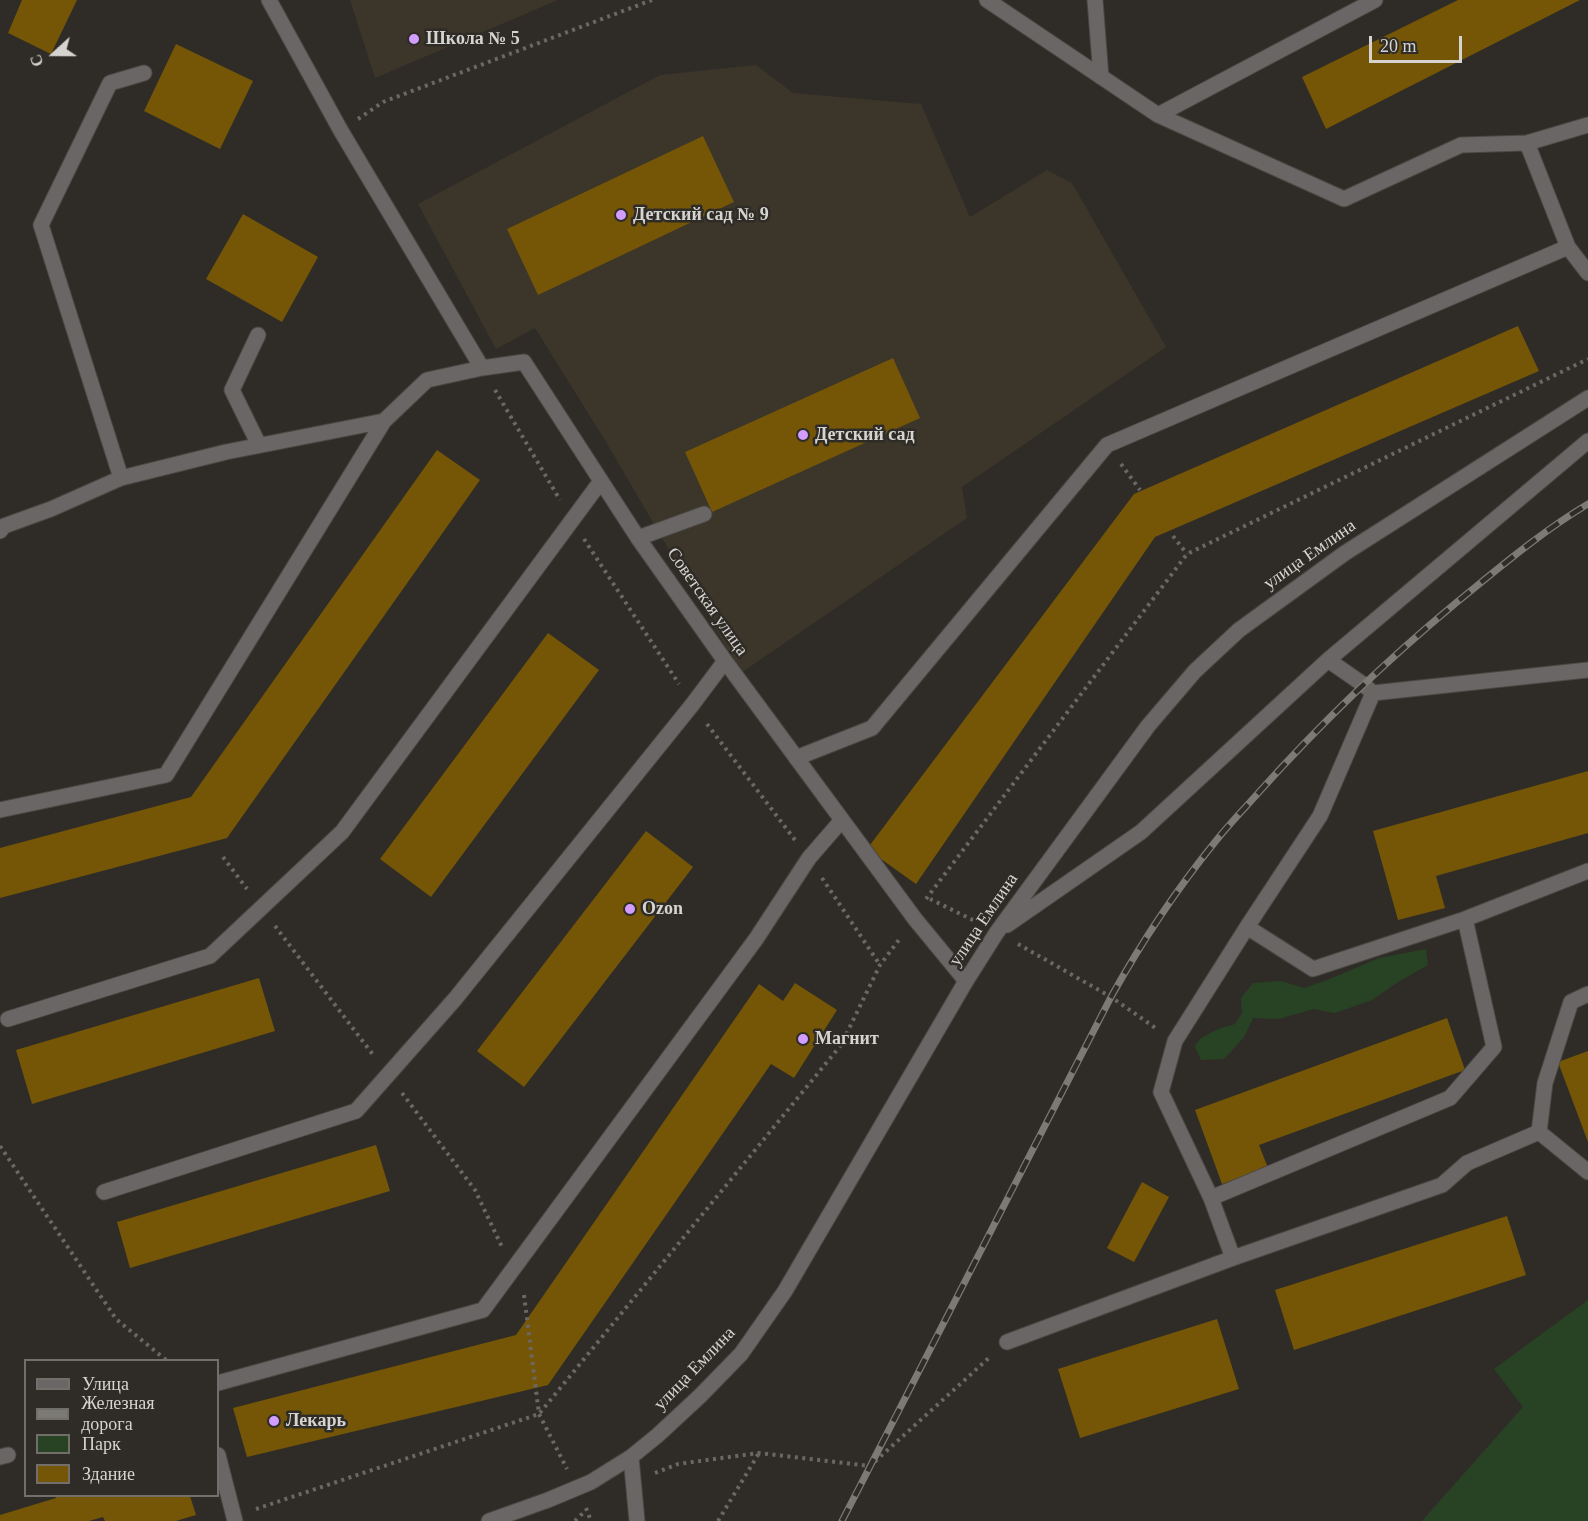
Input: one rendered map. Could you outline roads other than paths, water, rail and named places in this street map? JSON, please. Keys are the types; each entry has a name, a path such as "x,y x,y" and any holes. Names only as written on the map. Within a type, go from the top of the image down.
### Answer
{"street":[{"path":"268,0 341,131 482,368"},
{"path":"987,0 1158,115 1344,200 1461,144 1527,143 1588,125"},
{"path":"1095,0 1101,77"},
{"path":"1158,115 1375,0"},
{"path":"121,478 41,225 110,83 144,73"},
{"path":"1527,143 1568,247 1588,273"},
{"path":"796,758 872,728 1107,445 1568,247"},
{"path":"258,335 232,390 259,446"},
{"name":"Советская улица","path":"0,810 166,776 384,421 427,380 524,362 638,538 725,662 915,919 966,981"},
{"name":"улица Емлина","path":"489,1521 591,1482 631,1457 675,1419 741,1354 785,1291 997,932 1148,726 1195,671 1239,630 1345,553 1588,399"},
{"path":"0,531 4,526 51,509 121,478 226,452 384,421"},
{"path":"997,932 1141,832 1328,660 1588,441"},
{"path":"8,1019 210,956 342,832 601,481"},
{"path":"638,538 704,514"},
{"path":"1328,660 1373,693 1588,670"},
{"path":"104,1192 356,1111 455,999 725,662"},
{"path":"1233,1258 1211,1198 1161,1092 1175,1041 1320,816 1373,693"},
{"path":"219,1383 483,1310 756,939 809,858 842,820"},
{"path":"1247,927 1313,969 1465,919 1588,871"},
{"path":"1211,1198 1450,1098 1494,1047 1465,919"},
{"path":"1539,1132 1545,1083 1571,1002 1588,994"},
{"path":"1539,1132 1588,1172"},
{"path":"1007,1342 1233,1258 1442,1185 1467,1164 1539,1132"},
{"path":"631,1457 637,1521"},
{"path":"219,1459 235,1521"}],"railway":[{"path":"842,1521 1111,997 1173,898 1226,829 1283,766 1380,669 1505,563 1537,538 1588,504"}],"place":[{"name":"Школа № 5","path":"414,39"},
{"name":"Детский сад № 9","path":"621,215"},
{"name":"Детский сад","path":"803,435"},
{"name":"Ozon","path":"630,909"},
{"name":"Магнит","path":"803,1039"},
{"name":"Лекарь","path":"274,1421"}]}
